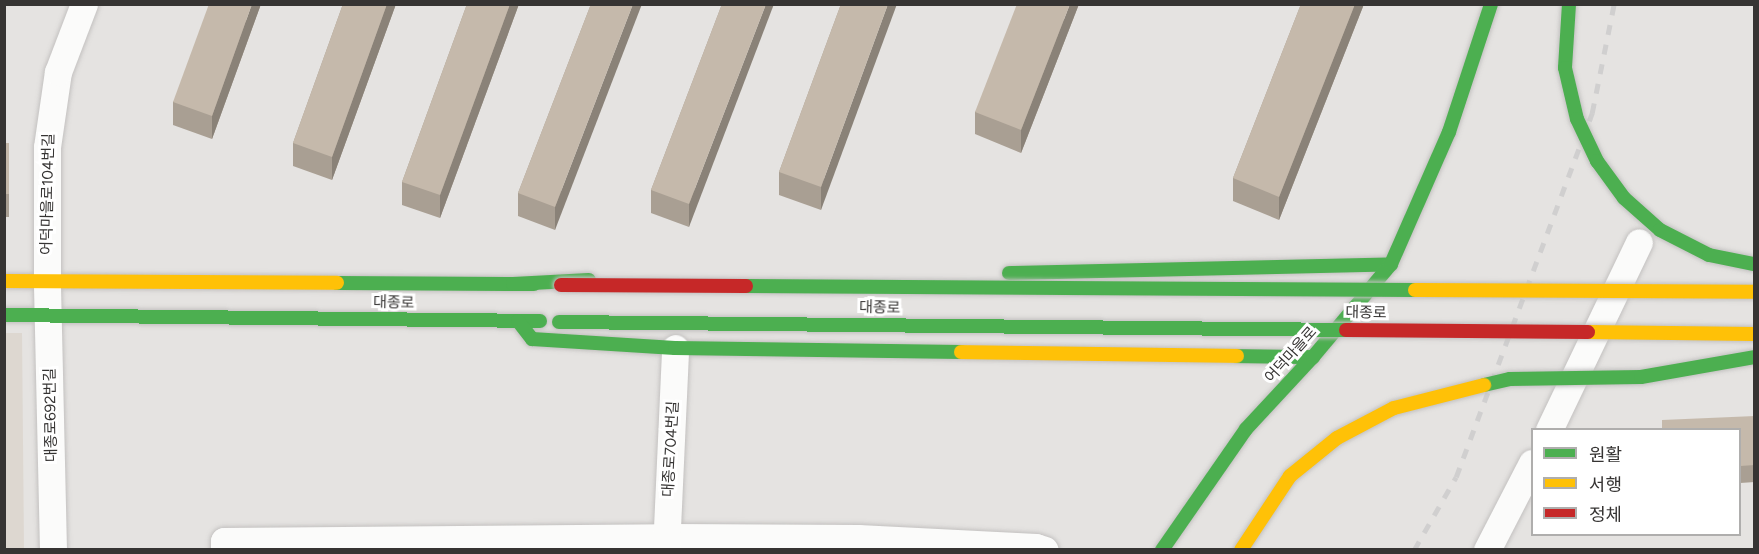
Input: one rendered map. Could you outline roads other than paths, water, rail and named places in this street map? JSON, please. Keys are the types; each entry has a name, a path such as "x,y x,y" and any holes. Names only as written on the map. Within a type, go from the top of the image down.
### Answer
{"main road":[{"name":"어덕마을로","path":"1162,549 1246,429 1313,357 1391,264 1449,132 1491,4"},
{"path":"1569,4 1565,68 1577,119 1598,161 1617,189 1660,230 1709,255 1755,264"},
{"path":"513,284 606,279 837,280 1053,271 1391,264"},
{"name":"대종로","path":"4,281 1755,292"},
{"name":"대종로","path":"4,315 1755,334"},
{"path":"518,321 532,339 675,348 1313,357"},
{"path":"1241,549 1290,476 1337,438 1394,408 1510,379 1641,377 1755,357"}],"street":[{"name":"어덕마을로104번길","path":"47,281 47,147 58,72 84,4"},
{"path":"1549,428 1639,242"},
{"name":"대종로692번길","path":"47,281 53,549"},
{"name":"대종로704번길","path":"666,543 675,348"},
{"path":"1487,549 1531,467"},
{"path":"224,545 666,543 858,544 1045,549"}],"railway":[{"path":"1414,550 1456,477 1592,113 1614,4"}]}
